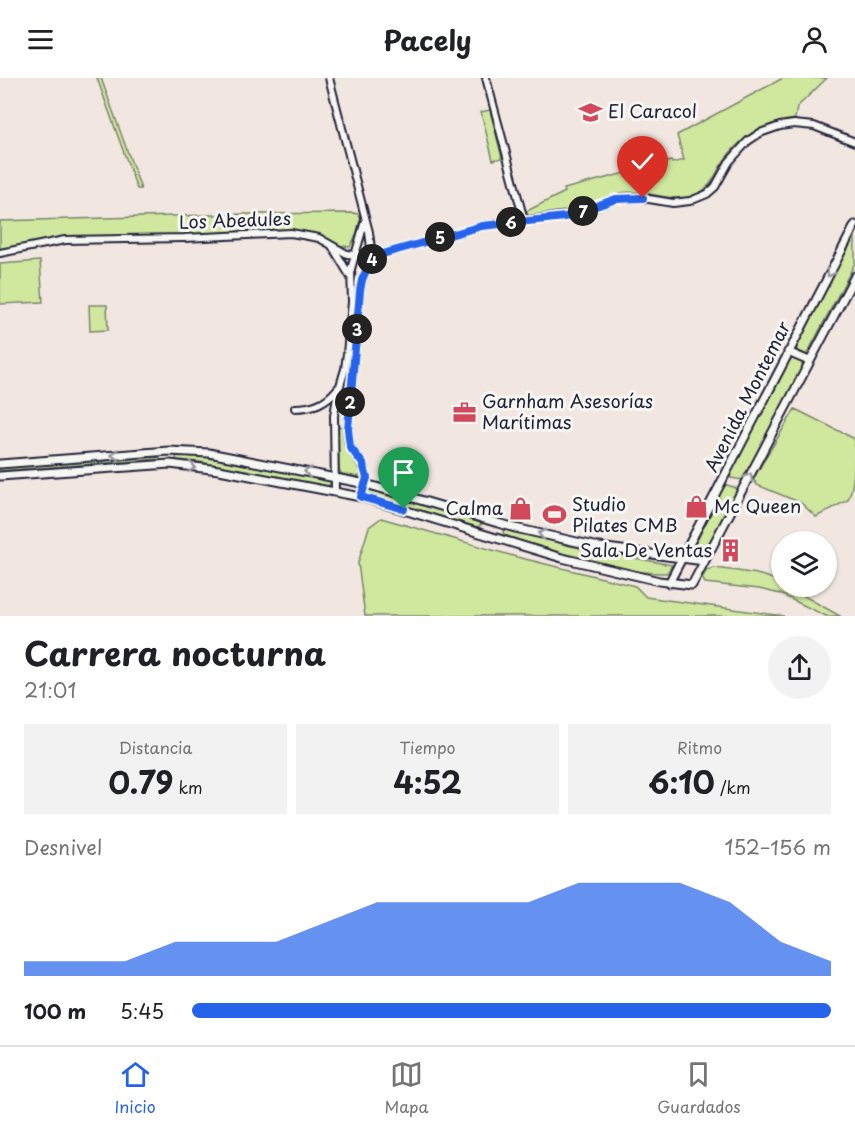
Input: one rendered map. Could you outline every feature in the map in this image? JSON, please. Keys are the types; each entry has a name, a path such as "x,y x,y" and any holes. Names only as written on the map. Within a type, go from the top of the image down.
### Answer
{"main road":[{"name":"Avenida Montemar","path":"855,225 669,583 692,585 855,276"},
{"path":"788,352 809,361"},
{"path":"0,464 186,451 209,453 366,484 515,528 609,549 704,561"},
{"path":"0,476 170,464 219,471 361,497 562,558 669,583"}],"street":[{"path":"329,78 365,217 372,257 360,291 348,429 350,447 365,470 367,478 361,497"},
{"path":"486,78 524,220"},
{"name":"Los Abedules","path":"0,253 57,241 302,234 319,238 354,256 372,257 482,226 565,217 623,198 643,198 673,203 696,199 715,187 729,162 742,146 760,133 780,126 794,124 814,126 855,142"},
{"path":"335,492 334,416 347,353 354,256 362,238 365,217"},
{"path":"332,246 351,279"},
{"path":"295,408 311,408 321,404 340,385"}],"green space":[{"path":"97,78 101,78 141,189 137,189"},
{"path":"783,78 827,78 797,107 795,119 761,128 742,140 727,157 710,184 701,192 683,198 674,198 628,192 615,194 587,207 569,212 530,216 525,212 565,192 564,189 671,161 672,163 684,160 677,135"},
{"path":"490,110 502,158 493,160 481,112"},
{"path":"353,213 361,217 350,247 336,245 321,236 269,229 185,235 65,238 0,251 0,221"},
{"path":"855,232 855,263 805,354 797,350 796,346"},
{"path":"40,261 43,302 0,304 0,264"},
{"path":"89,305 107,305 108,330 90,331"},
{"path":"790,359 801,362 803,366 743,480 731,478 730,474"},
{"path":"795,409 855,439 855,462 848,500 816,517 801,503 757,485 753,479"},
{"path":"343,427 344,445 362,474 358,477 342,474 339,470 338,428"},
{"path":"186,455 213,458 331,483 328,486 176,458"},
{"path":"160,457 160,459 0,471 0,468"},
{"path":"724,486 736,488 737,491 707,548 702,555 697,555 692,551"},
{"path":"367,489 480,520 481,525 477,527 365,495"},
{"path":"381,518 517,557 635,586 646,597 784,616 365,616 358,563 369,527"},
{"path":"506,528 570,546 672,565 667,573 648,573 607,566 504,535 503,531"},
{"path":"714,568 765,576 771,578 771,592 705,583 702,578 707,570"},
{"path":"786,597 806,597 840,616 826,616"}],"place":[{"name":"El Caracol","path":"590,112"},
{"name":"Garnham Asesorías Marítimas","path":"464,412"},
{"name":"Mc Queen","path":"696,507"},
{"name":"Calma","path":"521,509"},
{"name":"Studio Pilates CMB","path":"554,515"},
{"name":"Sala De Ventas","path":"730,551"}],"route":[{"path":"404,509 361,497 367,478 363,464 350,447 349,441 348,429 360,291 372,257 482,226 565,217 616,199 643,198"}]}
